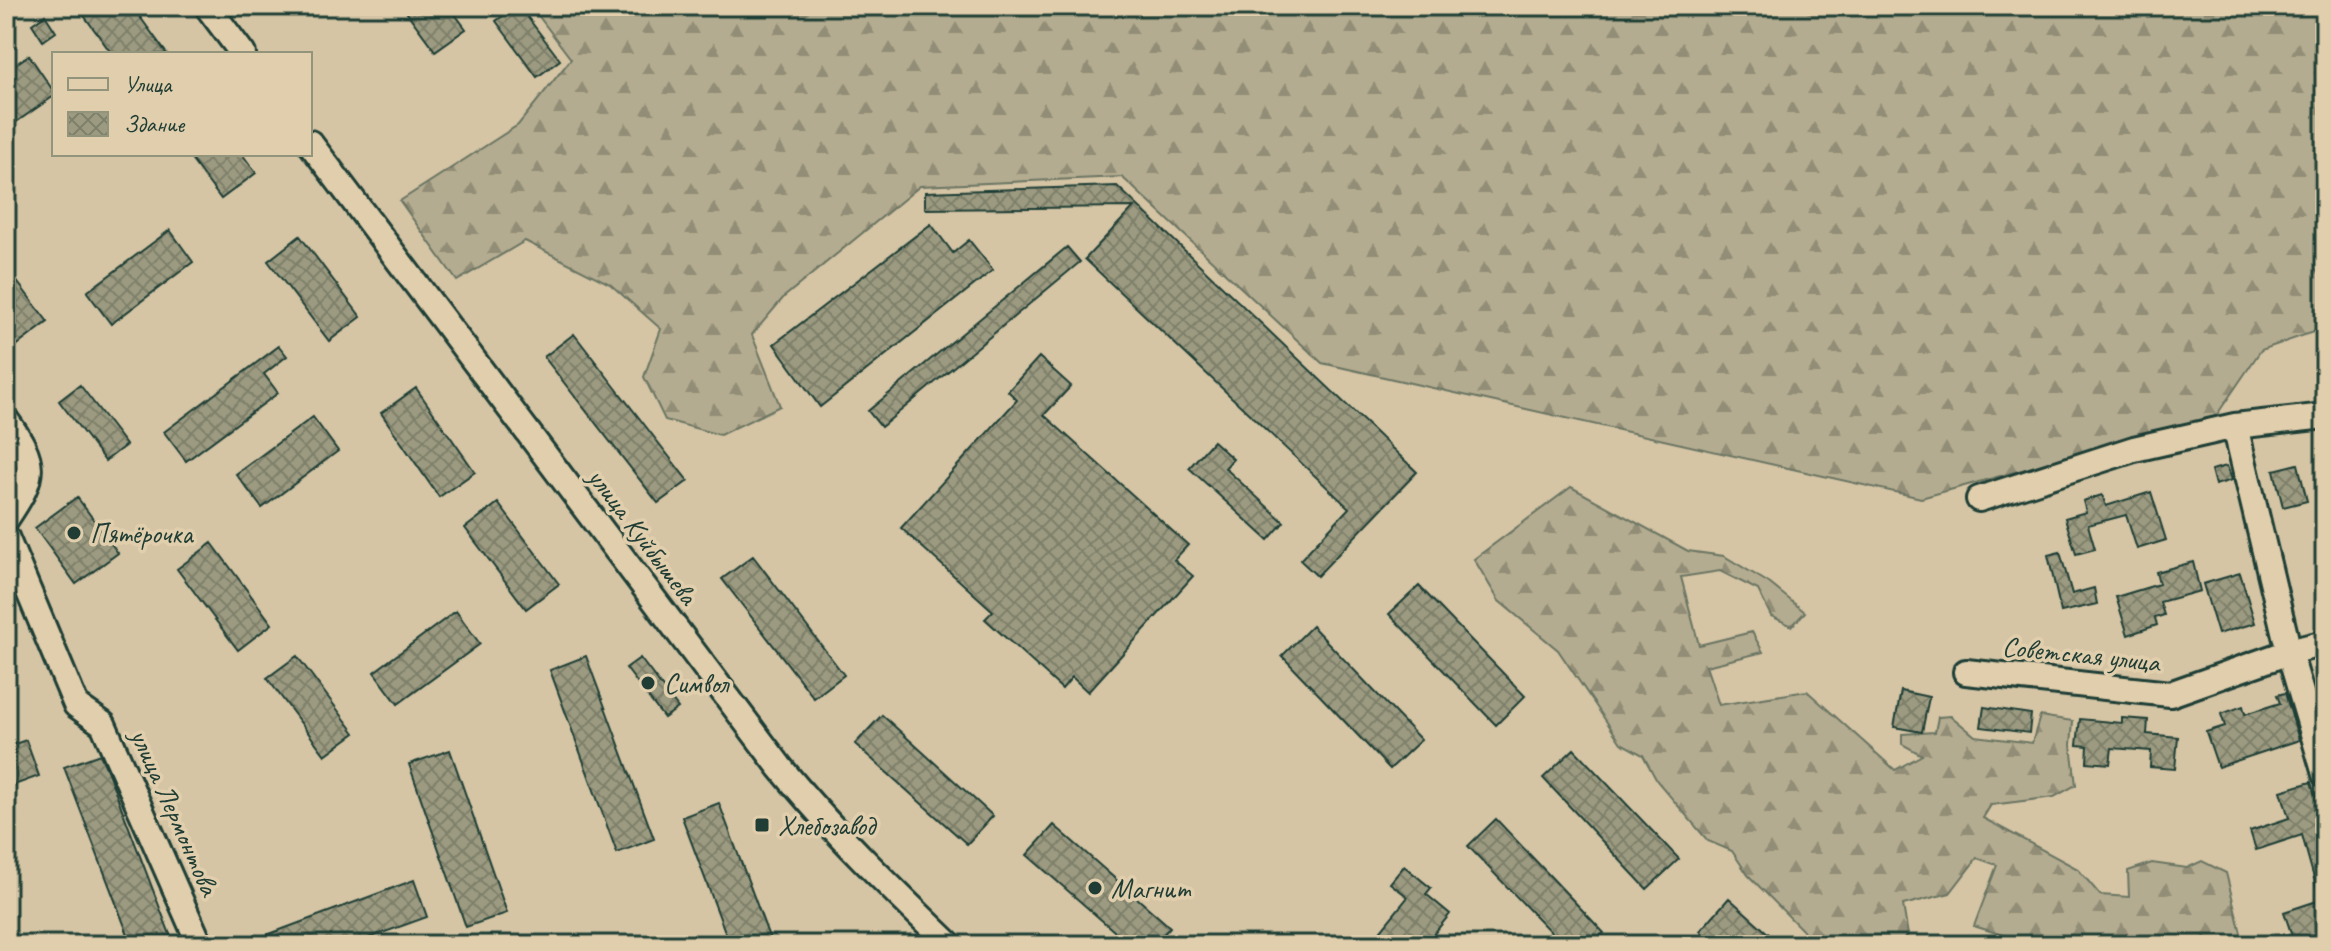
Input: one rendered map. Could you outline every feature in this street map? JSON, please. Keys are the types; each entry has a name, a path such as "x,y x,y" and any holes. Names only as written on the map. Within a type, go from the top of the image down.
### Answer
{"street":[{"path":"207,6 242,52"},
{"name":"улица Куйбышева","path":"312,146 780,767 866,864 950,945"},
{"path":"1979,499 2134,449 2235,426 2325,416"},
{"path":"6,420 25,446 30,470 21,497 6,519"},
{"path":"2235,426 2289,652 2325,774"},
{"name":"улица Лермонтова","path":"6,537 76,705 103,724 200,945"},
{"name":"Советская улица","path":"1966,672 2170,694 2289,652 2325,643"}],"green space":[{"path":"531,6 2325,6 2325,328 2261,350 2216,416 1921,498 1322,363 1122,177 920,186 784,297 752,335 780,406 720,435 665,420 644,377 661,329 610,284 525,241 457,281 400,201 518,125 571,59"},
{"path":"1571,487 1688,551 1724,556 1769,583 1805,612 1792,626 1771,616 1758,590 1720,571 1681,577 1699,645 1752,632 1763,652 1706,666 1719,705 1807,691 1895,770 1922,755 1902,744 1902,734 1935,732 1938,717 1951,716 1975,736 2032,743 2040,716 2073,721 2071,745 2076,785 2054,797 1991,805 1983,818 2078,869 2100,895 2129,897 2128,871 2152,863 2187,868 2202,861 2226,873 2244,945 2207,945 2205,937 2189,945 2035,945 1974,926 1997,865 1977,858 1950,893 1903,905 1908,935 1896,945 1816,944 1748,875 1732,851 1708,841 1657,781 1643,755 1621,743 1558,650 1499,601 1474,559"}],"building":[{"path":"77,6 132,6 166,52 111,52"},
{"path":"402,6 449,6 466,29 435,51"},
{"path":"516,6 560,60 537,77 496,21"},
{"path":"45,15 56,32 43,41 32,24"},
{"path":"29,55 52,89 52,97 6,129 6,71"},
{"path":"189,156 243,156 256,173 221,199"},
{"path":"1117,186 1417,472 1317,576 1300,560 1349,508 1085,259 1134,207 925,209 925,192"},
{"path":"931,224 953,253 969,240 993,270 820,407 774,344"},
{"path":"170,230 193,262 111,324 87,292"},
{"path":"300,236 361,317 329,341 268,261"},
{"path":"1067,247 1080,262 881,427 868,411"},
{"path":"6,267 48,322 12,349 6,341"},
{"path":"574,334 688,481 658,503 544,357"},
{"path":"279,346 287,356 264,374 278,393 186,461 164,432"},
{"path":"1039,357 1071,386 1044,415 1188,545 1174,560 1193,576 1088,692 1072,677 1062,689 985,619 993,611 901,528 1017,400 1008,391"},
{"path":"80,385 126,445 105,461 59,401"},
{"path":"416,388 475,472 439,497 381,413"},
{"path":"313,417 338,451 262,508 236,474"},
{"path":"1213,441 1233,459 1225,468 1284,522 1268,540 1189,468"},
{"path":"2298,464 2307,501 2283,507 2274,470"},
{"path":"2227,466 2232,480 2215,485 2211,470"},
{"path":"2151,492 2166,540 2137,549 2126,515 2088,525 2095,549 2076,554 2065,518 2086,512 2083,501 2102,495 2106,506"},
{"path":"77,497 118,553 76,584 35,528"},
{"path":"498,503 559,584 526,609 465,528"},
{"path":"212,543 272,624 238,650 177,569"},
{"path":"2060,552 2072,594 2094,588 2097,604 2061,612 2048,555"},
{"path":"753,556 844,675 814,698 722,579"},
{"path":"2193,562 2200,591 2160,602 2164,615 2155,618 2157,625 2128,635 2116,597 2159,584 2156,572"},
{"path":"2240,573 2255,623 2218,634 2203,584"},
{"path":"1419,586 1525,696 1496,725 1389,614"},
{"path":"456,611 480,644 398,704 374,672"},
{"path":"1312,626 1421,740 1390,769 1282,656"},
{"path":"297,656 355,733 325,755 267,678"},
{"path":"586,656 654,839 617,853 550,670"},
{"name":"Символ","path":"640,658 678,708 664,718 626,668"},
{"path":"1901,691 1929,697 1922,732 1894,727"},
{"path":"2285,693 2299,740 2218,767 2206,732 2225,726 2221,714 2243,706 2245,714 2280,703 2277,695"},
{"path":"1984,707 2031,714 2029,733 1981,727"},
{"path":"882,715 993,816 967,844 855,744"},
{"path":"2122,718 2148,720 2147,734 2178,737 2175,769 2150,767 2151,751 2112,748 2110,764 2087,762 2088,746 2077,745 2080,719 2122,723"},
{"path":"26,740 39,776 6,788 6,747"},
{"path":"1574,749 1679,859 1647,889 1543,778"},
{"path":"450,750 507,913 466,927 409,764"},
{"path":"100,754 174,945 132,945 64,767"},
{"path":"2311,782 2325,827 2325,943 2295,945 2284,912 2320,900 2302,835 2256,850 2250,831 2289,818 2281,791"},
{"path":"719,803 772,945 730,945 682,817"},
{"path":"1496,819 1604,933 1591,945 1563,945 1468,846"},
{"path":"1054,825 1170,927 1154,945 1130,945 1027,855"},
{"path":"1404,866 1431,888 1426,894 1450,914 1425,945 1369,945 1408,897 1390,883"},
{"path":"414,880 427,917 349,945 240,945"},
{"path":"1729,898 1781,945 1716,945 1700,931"}],"place":[{"name":"Пятёрочка","path":"74,533"},
{"name":"Символ","path":"648,683"},
{"name":"Хлебозавод","path":"762,825"},
{"name":"Магнит","path":"1095,888"}]}
